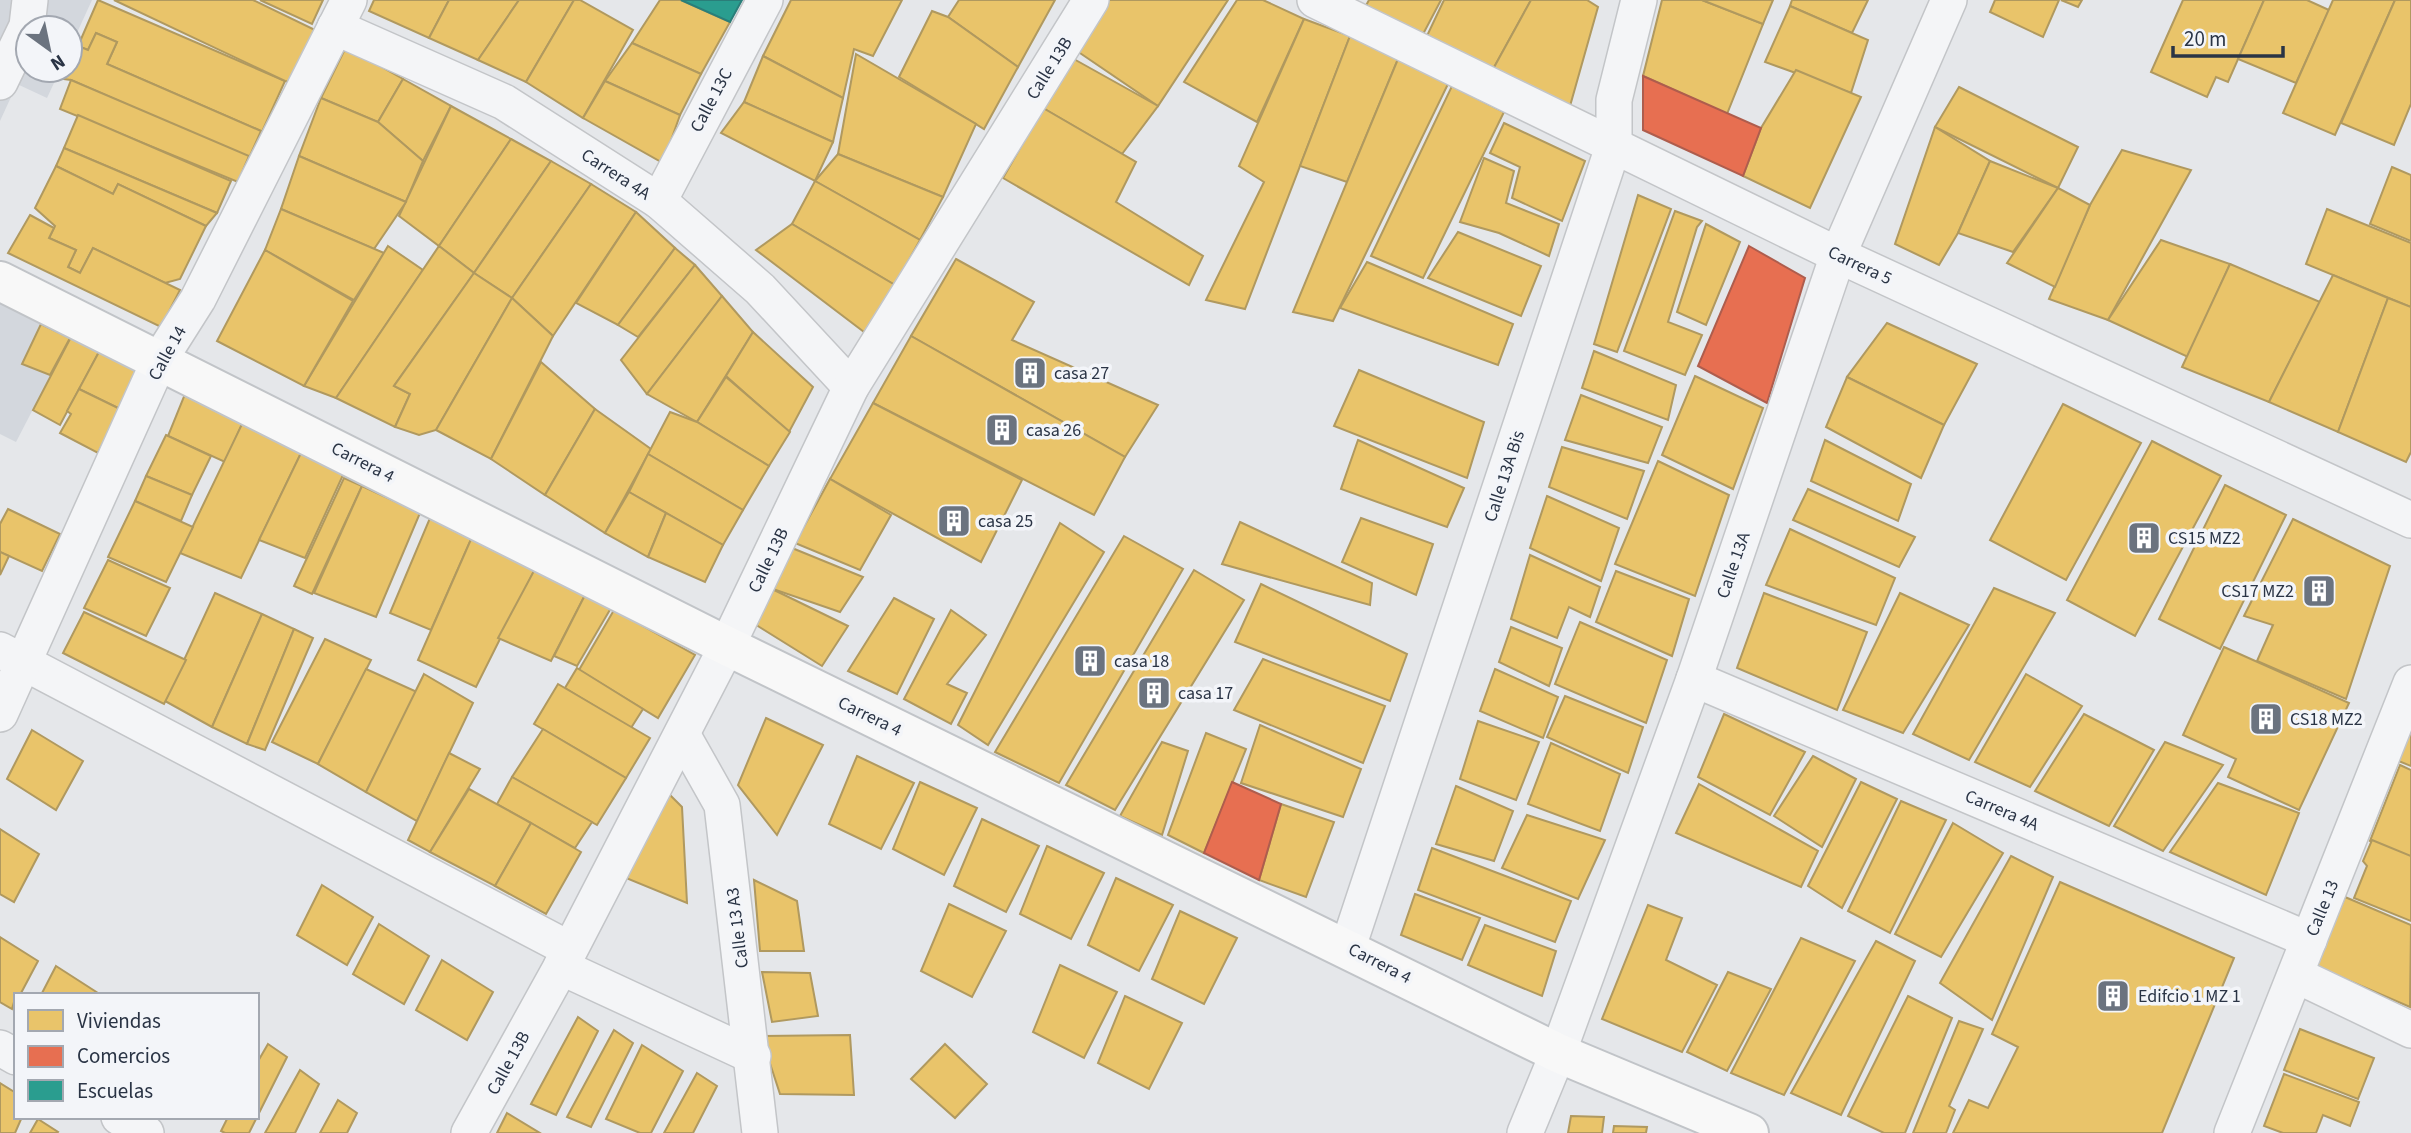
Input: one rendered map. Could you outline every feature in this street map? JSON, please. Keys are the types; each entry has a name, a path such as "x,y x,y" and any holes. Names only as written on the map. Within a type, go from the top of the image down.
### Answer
{"main road":[{"name":"Carrera 4","path":"0,281 727,646 1348,947 1558,1053 1749,1133"}],"street":[{"path":"0,82 27,26 30,0"},
{"name":"Calle 13C","path":"659,201 765,0"},
{"name":"Calle 13B","path":"469,1133 565,958 727,646 851,387 1091,0"},
{"name":"Carrera 5","path":"1315,0 1838,255 2411,520"},
{"name":"Calle 13A Bis","path":"1348,947 1614,144 1614,100 1639,0"},
{"name":"Calle 13A","path":"1525,1133 1558,1053 1694,679 1838,255 1949,0"},
{"name":"Carrera 4A","path":"342,14 504,102 659,201 760,289 851,387"},
{"name":"Calle 14","path":"0,714 13,655 160,359 198,299 342,14"},
{"path":"13,655 565,958 753,1056"},
{"name":"Carrera 4A","path":"1694,679 2309,940"},
{"name":"Calle 13","path":"2232,1133 2411,683"},
{"name":"Calle 13 A3","path":"681,734 722,805 760,1133"},
{"path":"2296,975 2411,1030"},
{"path":"122,1119 146,1133"}],"shaded area":[{"path":"0,0 92,0 84,17 84,14 14,14 14,84 17,84 0,121"},
{"path":"17,84 54,84 47,98"},
{"path":"0,303 71,336 16,442 0,434"}],"building: Viviendas":[{"path":"98,0 285,81 261,134 261,131 107,64 117,42 96,33 88,50 84,48 84,32"},
{"path":"114,0 253,0 315,30 290,82"},
{"path":"260,0 323,0 312,24"},
{"path":"374,0 449,0 429,38 369,11"},
{"path":"449,0 519,0 478,60 429,38"},
{"path":"519,0 574,0 526,82 478,60"},
{"path":"574,0 580,0 633,30 583,118 526,82"},
{"path":"660,0 681,0 730,22 701,74 632,43"},
{"path":"791,0 902,0 873,56 854,49 843,98 763,56"},
{"path":"959,0 1055,0 1018,67 948,17"},
{"path":"1106,0 1228,0 1158,106 1077,51"},
{"path":"1237,0 1263,0 1304,19 1257,122 1184,82"},
{"path":"1369,0 1441,0 1421,38 1363,11"},
{"path":"1444,0 1531,0 1492,71 1425,40"},
{"path":"1531,0 1587,0 1598,7 1570,106 1492,71"},
{"path":"1662,0 1702,0 1763,24 1727,114 1643,76"},
{"path":"1702,0 1773,0 1763,24"},
{"path":"1792,0 1868,0 1852,33 1790,6"},
{"path":"1995,0 2059,0 2043,37 1990,12"},
{"path":"2061,0 2082,0 2078,7"},
{"path":"2183,0 2264,0 2228,82 2216,77 2207,97 2151,72"},
{"path":"2264,0 2307,0 2329,10 2296,83 2238,59"},
{"path":"2333,0 2395,0 2335,135 2283,113"},
{"path":"2395,0 2411,0 2411,104 2394,145 2341,123"},
{"path":"1790,6 1868,40 1851,93 1765,62"},
{"path":"932,11 948,17 1018,67 984,129 899,77"},
{"path":"1304,19 1350,36 1245,309 1206,300 1264,182 1239,166"},
{"path":"96,33 117,42 107,64 261,131 249,158 80,84 84,84 84,48 88,50"},
{"path":"1350,36 1398,59 1347,182 1300,166"},
{"path":"632,43 701,74 680,115 605,81"},
{"path":"346,47 403,79 378,122 321,98"},
{"path":"856,54 976,124 943,197 838,154"},
{"path":"763,56 843,98 833,142 744,102"},
{"path":"1072,58 1158,106 1122,154 1043,108"},
{"path":"1398,59 1448,84 1333,321 1293,312"},
{"path":"1796,70 1861,97 1810,208 1743,176 1761,128"},
{"path":"403,79 451,106 423,161 378,122"},
{"path":"605,81 680,115 663,163 583,118"},
{"path":"69,84 80,84 249,156 238,182 60,109"},
{"path":"1452,86 1504,112 1423,278 1371,256"},
{"path":"1959,87 2078,147 2058,188 1935,127"},
{"path":"321,98 378,122 423,161 406,202 299,156"},
{"path":"744,102 833,142 815,181 721,133"},
{"path":"451,106 511,139 439,246 399,216"},
{"path":"1043,108 1136,162 1116,202 1203,256 1189,285 1003,178"},
{"path":"78,115 231,181 217,213 64,148"},
{"path":"1504,123 1585,161 1562,221 1512,198 1520,167 1490,153"},
{"path":"1935,127 1990,161 1958,233 1939,265 1895,244"},
{"path":"511,139 551,161 474,273 439,246"},
{"path":"64,148 217,213 206,226 118,184 113,194 56,166"},
{"path":"2122,150 2191,170 2108,320 2049,299 2090,205"},
{"path":"838,154 943,197 920,240 815,181"},
{"path":"299,156 406,202 374,249 281,209"},
{"path":"1484,158 1514,171 1506,203 1559,224 1549,256 1499,233 1460,222"},
{"path":"551,161 591,184 512,298 474,273"},
{"path":"1990,161 2058,188 2013,252 1958,233"},
{"path":"56,166 113,194 118,184 206,226 180,279 165,283 93,248 80,273 68,267 76,250 49,238 55,226 35,208"},
{"path":"2392,167 2411,175 2411,241 2370,224"},
{"path":"815,181 920,240 895,285 792,224"},
{"path":"591,184 636,212 553,336 512,298"},
{"path":"2058,188 2090,205 2055,287 2007,263"},
{"path":"1638,195 1671,209 1617,352 1594,344"},
{"path":"281,209 384,253 354,300 265,250"},
{"path":"2327,209 2411,243 2411,307 2306,264"},
{"path":"1675,211 1702,221 1697,227 1668,322 1702,335 1685,375 1624,351"},
{"path":"636,212 675,248 618,325 576,303"},
{"path":"30,215 54,228 49,238 76,250 68,267 80,273 93,248 180,290 161,327 8,253"},
{"path":"792,224 895,285 868,335 756,250"},
{"path":"1706,224 1740,242 1706,325 1677,312"},
{"path":"1458,232 1541,266 1521,316 1428,278"},
{"path":"2161,240 2230,264 2188,357 2108,320"},
{"path":"388,246 423,270 336,398 304,386"},
{"path":"439,246 474,273 394,386 410,394 395,427 336,398"},
{"path":"675,248 695,265 638,337 618,325"},
{"path":"265,250 353,301 304,386 217,341"},
{"name":"casa 27","path":"956,259 1034,302 1012,340 1158,405 1125,457 911,336"},
{"path":"1367,262 1513,324 1498,365 1340,308"},
{"path":"2230,264 2320,302 2269,402 2182,367"},
{"path":"695,265 722,296 647,394 621,360"},
{"path":"474,273 512,298 436,430 419,435 395,427 410,394 394,386"},
{"path":"2333,275 2388,298 2338,432 2269,402"},
{"path":"722,296 753,332 697,422 647,394"},
{"path":"512,298 553,336 491,459 436,430"},
{"path":"2388,298 2411,307 2411,452 2406,462 2338,432"},
{"path":"1887,323 1977,364 1944,425 1847,377"},
{"path":"41,324 70,338 50,375 22,364"},
{"path":"753,332 813,387 789,432 726,376"},
{"name":"casa 26","path":"911,336 1125,457 1094,515 873,403"},
{"path":"71,337 100,350 60,425 33,410"},
{"path":"100,350 138,369 120,409 79,389"},
{"path":"1594,351 1676,385 1668,420 1582,388"},
{"path":"541,362 595,409 545,495 491,459"},
{"path":"1359,370 1484,422 1467,478 1334,426"},
{"path":"1695,376 1763,408 1733,489 1662,455"},
{"path":"726,377 790,432 769,466 697,422"},
{"path":"1847,377 1944,425 1921,478 1826,427"},
{"path":"79,389 120,409 98,453 60,433 71,414 67,411"},
{"path":"185,394 243,422 225,462 168,436"},
{"path":"1581,395 1662,427 1648,463 1565,440"},
{"name":"casa 25","path":"873,403 1022,480 981,562 830,479"},
{"path":"2063,404 2141,443 2066,580 1990,540"},
{"path":"595,409 651,449 605,533 545,495"},
{"path":"670,412 697,422 769,466 743,510 648,454"},
{"path":"243,422 301,453 241,578 180,553"},
{"path":"166,435 211,456 192,495 146,476"},
{"path":"1358,440 1464,488 1447,527 1341,489"},
{"path":"1825,440 1911,484 1898,521 1811,481"},
{"name":"CS15 MZ2","path":"2152,441 2221,476 2135,636 2067,600"},
{"path":"1562,447 1644,471 1627,519 1549,487"},
{"path":"301,453 343,475 305,558 259,540"},
{"path":"648,454 743,510 723,545 629,492"},
{"path":"1658,461 1729,495 1695,596 1615,564"},
{"path":"146,476 192,495 181,521 135,501"},
{"path":"344,478 362,486 312,594 294,586"},
{"path":"830,479 891,515 860,570 795,543"},
{"path":"2225,485 2286,515 2220,649 2159,619"},
{"path":"362,486 420,513 376,617 314,593"},
{"path":"1808,489 1915,537 1899,567 1793,520"},
{"path":"629,492 666,513 648,557 605,533"},
{"path":"1547,496 1619,528 1601,581 1530,548"},
{"path":"135,501 193,527 166,582 108,557"},
{"path":"8,509 60,534 42,571 0,552 0,524"},
{"path":"666,513 723,545 705,582 648,557"},
{"path":"430,518 472,537 431,630 390,613"},
{"path":"1361,518 1433,544 1416,595 1342,562"},
{"name":"CS17 MZ2","path":"2293,519 2390,566 2346,699 2257,661 2273,625 2244,616"},
{"path":"1240,522 1372,583 1370,605 1222,564"},
{"path":"1060,523 1104,552 988,745 958,725"},
{"path":"1790,529 1895,578 1876,625 1766,585"},
{"name":"casa 18","path":"1124,536 1183,569 1059,783 995,752"},
{"path":"472,537 535,569 476,687 418,660"},
{"path":"792,548 863,577 840,612 770,588"},
{"path":"0,552 9,556 0,575"},
{"path":"1530,555 1600,587 1590,617 1569,607 1557,638 1511,619"},
{"path":"108,560 170,588 146,636 84,608"},
{"path":"535,569 585,595 551,661 498,638"},
{"name":"casa 17","path":"1194,570 1244,600 1115,810 1066,785"},
{"path":"1616,571 1689,599 1672,656 1596,622"},
{"path":"1261,584 1407,654 1390,701 1235,642"},
{"path":"770,588 848,626 822,666 753,623"},
{"path":"1994,588 2055,613 1969,760 1913,734"},
{"path":"215,593 262,614 212,727 165,701"},
{"path":"1764,593 1867,632 1837,710 1737,668"},
{"path":"1900,593 1969,625 1903,733 1843,710"},
{"path":"585,595 611,608 577,666 554,656"},
{"path":"894,598 934,619 897,694 848,671"},
{"path":"614,610 695,655 658,718 579,670"},
{"path":"951,610 986,635 947,684 967,693 951,724 904,699"},
{"path":"84,612 186,660 164,704 63,653"},
{"path":"262,614 294,629 247,744 212,727"},
{"path":"1580,622 1667,660 1646,723 1555,684"},
{"path":"1511,627 1562,648 1549,686 1499,662"},
{"path":"294,629 313,638 265,750 247,744"},
{"path":"325,639 371,660 318,764 272,742"},
{"name":"CS18 MZ2","path":"2224,647 2349,703 2299,810 2228,777 2236,759 2183,735"},
{"path":"1263,659 1385,706 1363,763 1234,710"},
{"path":"577,668 643,709 631,728 565,688"},
{"path":"366,669 417,692 366,792 318,764"},
{"path":"1495,669 1558,697 1543,738 1480,711"},
{"path":"424,674 473,703 417,821 366,792"},
{"path":"2026,674 2082,706 2030,787 1975,762"},
{"path":"558,684 650,738 626,778 534,724"},
{"path":"1565,696 1643,727 1628,773 1547,737"},
{"path":"1724,714 1805,752 1770,815 1698,777"},
{"path":"2084,714 2154,750 2109,826 2035,791"},
{"path":"766,718 823,745 777,835 738,785"},
{"path":"1478,721 1539,742 1516,800 1460,779"},
{"path":"1260,725 1361,769 1343,817 1241,783"},
{"path":"2411,725 2411,766 2396,760"},
{"path":"543,729 626,778 597,825 512,777"},
{"path":"32,730 83,761 56,810 7,779"},
{"path":"1206,733 1246,749 1204,853 1168,835"},
{"path":"1162,742 1188,751 1162,835 1120,816"},
{"path":"2165,742 2223,765 2163,851 2114,826"},
{"path":"1551,743 1620,774 1600,831 1528,804"},
{"path":"449,753 480,769 430,852 408,840"},
{"path":"857,756 914,783 881,849 829,824"},
{"path":"1813,756 1856,779 1822,847 1774,816"},
{"path":"2400,765 2411,770 2411,857 2370,841"},
{"path":"512,777 592,822 575,848 497,804"},
{"path":"920,782 977,808 944,875 893,849"},
{"path":"1861,782 1897,799 1842,908 1808,886"},
{"path":"2218,783 2299,813 2266,895 2170,852"},
{"path":"659,784 682,807 687,903 626,878"},
{"path":"1699,784 1818,851 1801,887 1676,833"},
{"path":"1456,786 1513,811 1494,861 1436,844"},
{"path":"469,789 531,823 495,886 430,852"},
{"path":"1901,801 1946,820 1890,933 1848,911"},
{"path":"1281,804 1334,822 1306,897 1259,880"},
{"path":"1527,815 1605,840 1578,899 1502,868"},
{"path":"982,819 1039,846 1006,912 954,886"},
{"path":"531,823 581,852 546,914 495,886"},
{"path":"1953,823 2003,853 1941,957 1895,934"},
{"path":"0,829 39,854 14,902 0,894"},
{"path":"2372,840 2411,856 2411,921 2354,898 2367,866 2363,861"},
{"path":"1047,846 1104,873 1071,939 1020,914"},
{"path":"1432,848 1571,901 1555,942 1418,890"},
{"path":"2011,856 2053,877 1992,1020 1940,983"},
{"path":"1116,878 1173,905 1139,971 1088,945"},
{"path":"754,880 797,901 804,951 760,951"},
{"name":"Edifcio 1 MZ 1","path":"2060,882 2234,958 2162,1133 1953,1133 1969,1100 1988,1108 2018,1047 1992,1034"},
{"path":"322,885 373,917 347,965 297,935"},
{"path":"1415,894 1480,918 1462,960 1401,935"},
{"path":"2345,897 2411,925 2410,1007 2315,966"},
{"path":"949,904 1006,931 972,997 921,971"},
{"path":"1648,905 1682,918 1666,960 1717,985 1682,1052 1602,1019"},
{"path":"1180,911 1237,938 1204,1004 1152,979"},
{"path":"379,924 429,956 404,1004 353,974"},
{"path":"1485,925 1556,951 1542,996 1468,965"},
{"path":"0,937 38,961 21,993 14,993 12,1009 0,1002"},
{"path":"1801,938 1855,961 1784,1095 1731,1073"},
{"path":"1876,941 1915,961 1841,1115 1791,1093"},
{"path":"442,960 493,992 467,1040 416,1010"},
{"path":"1060,965 1117,992 1084,1058 1033,1032"},
{"path":"56,966 98,993 42,993"},
{"path":"762,972 810,973 818,1016 772,1022"},
{"path":"1728,972 1771,989 1727,1071 1687,1052"},
{"path":"1125,996 1182,1023 1149,1089 1098,1063"},
{"path":"1908,996 1952,1018 1905,1133 1884,1133 1848,1116"},
{"path":"578,1017 598,1031 556,1115 531,1104"},
{"path":"1959,1021 1983,1029 1949,1106 1955,1110 1946,1133 1913,1133"},
{"path":"2300,1029 2374,1058 2358,1099 2284,1070"},
{"path":"614,1030 633,1043 591,1127 567,1117"},
{"path":"850,1035 854,1095 780,1094 761,1036"},
{"path":"268,1044 287,1057 259,1113 259,1060"},
{"path":"945,1044 987,1084 955,1118 911,1079"},
{"path":"642,1045 683,1071 651,1133 640,1133 606,1119"},
{"path":"300,1070 319,1084 295,1133 265,1133"},
{"path":"697,1073 717,1086 693,1133 664,1133"},
{"path":"2284,1074 2359,1102 2350,1126 2323,1115 2316,1133 2283,1133 2264,1126"},
{"path":"0,1083 14,1092 14,1119 21,1119 15,1133 0,1133"},
{"path":"338,1100 357,1113 347,1133 320,1133"},
{"path":"507,1113 540,1133 497,1133"},
{"path":"1571,1116 1604,1117 1602,1133 1568,1133"},
{"path":"38,1119 58,1132 30,1133"},
{"path":"227,1119 256,1119 249,1133 221,1131"},
{"path":"1614,1126 1647,1127 1646,1133 1613,1133"}],"building: Comercios":[{"path":"1643,76 1761,128 1743,176 1643,130"},
{"path":"1749,246 1805,278 1767,403 1698,366"},
{"path":"1232,782 1281,804 1259,880 1204,853"}],"building: Escuelas":[{"path":"681,0 742,0 730,22"}],"place":[{"name":"casa 27","path":"1030,373"},
{"name":"casa 26","path":"1002,430"},
{"name":"casa 25","path":"954,521"},
{"name":"CS15 MZ2","path":"2144,538"},
{"name":"CS17 MZ2","path":"2319,591"},
{"name":"casa 18","path":"1090,661"},
{"name":"casa 17","path":"1154,693"},
{"name":"CS18 MZ2","path":"2266,719"},
{"name":"Edifcio 1 MZ 1","path":"2113,996"}]}
